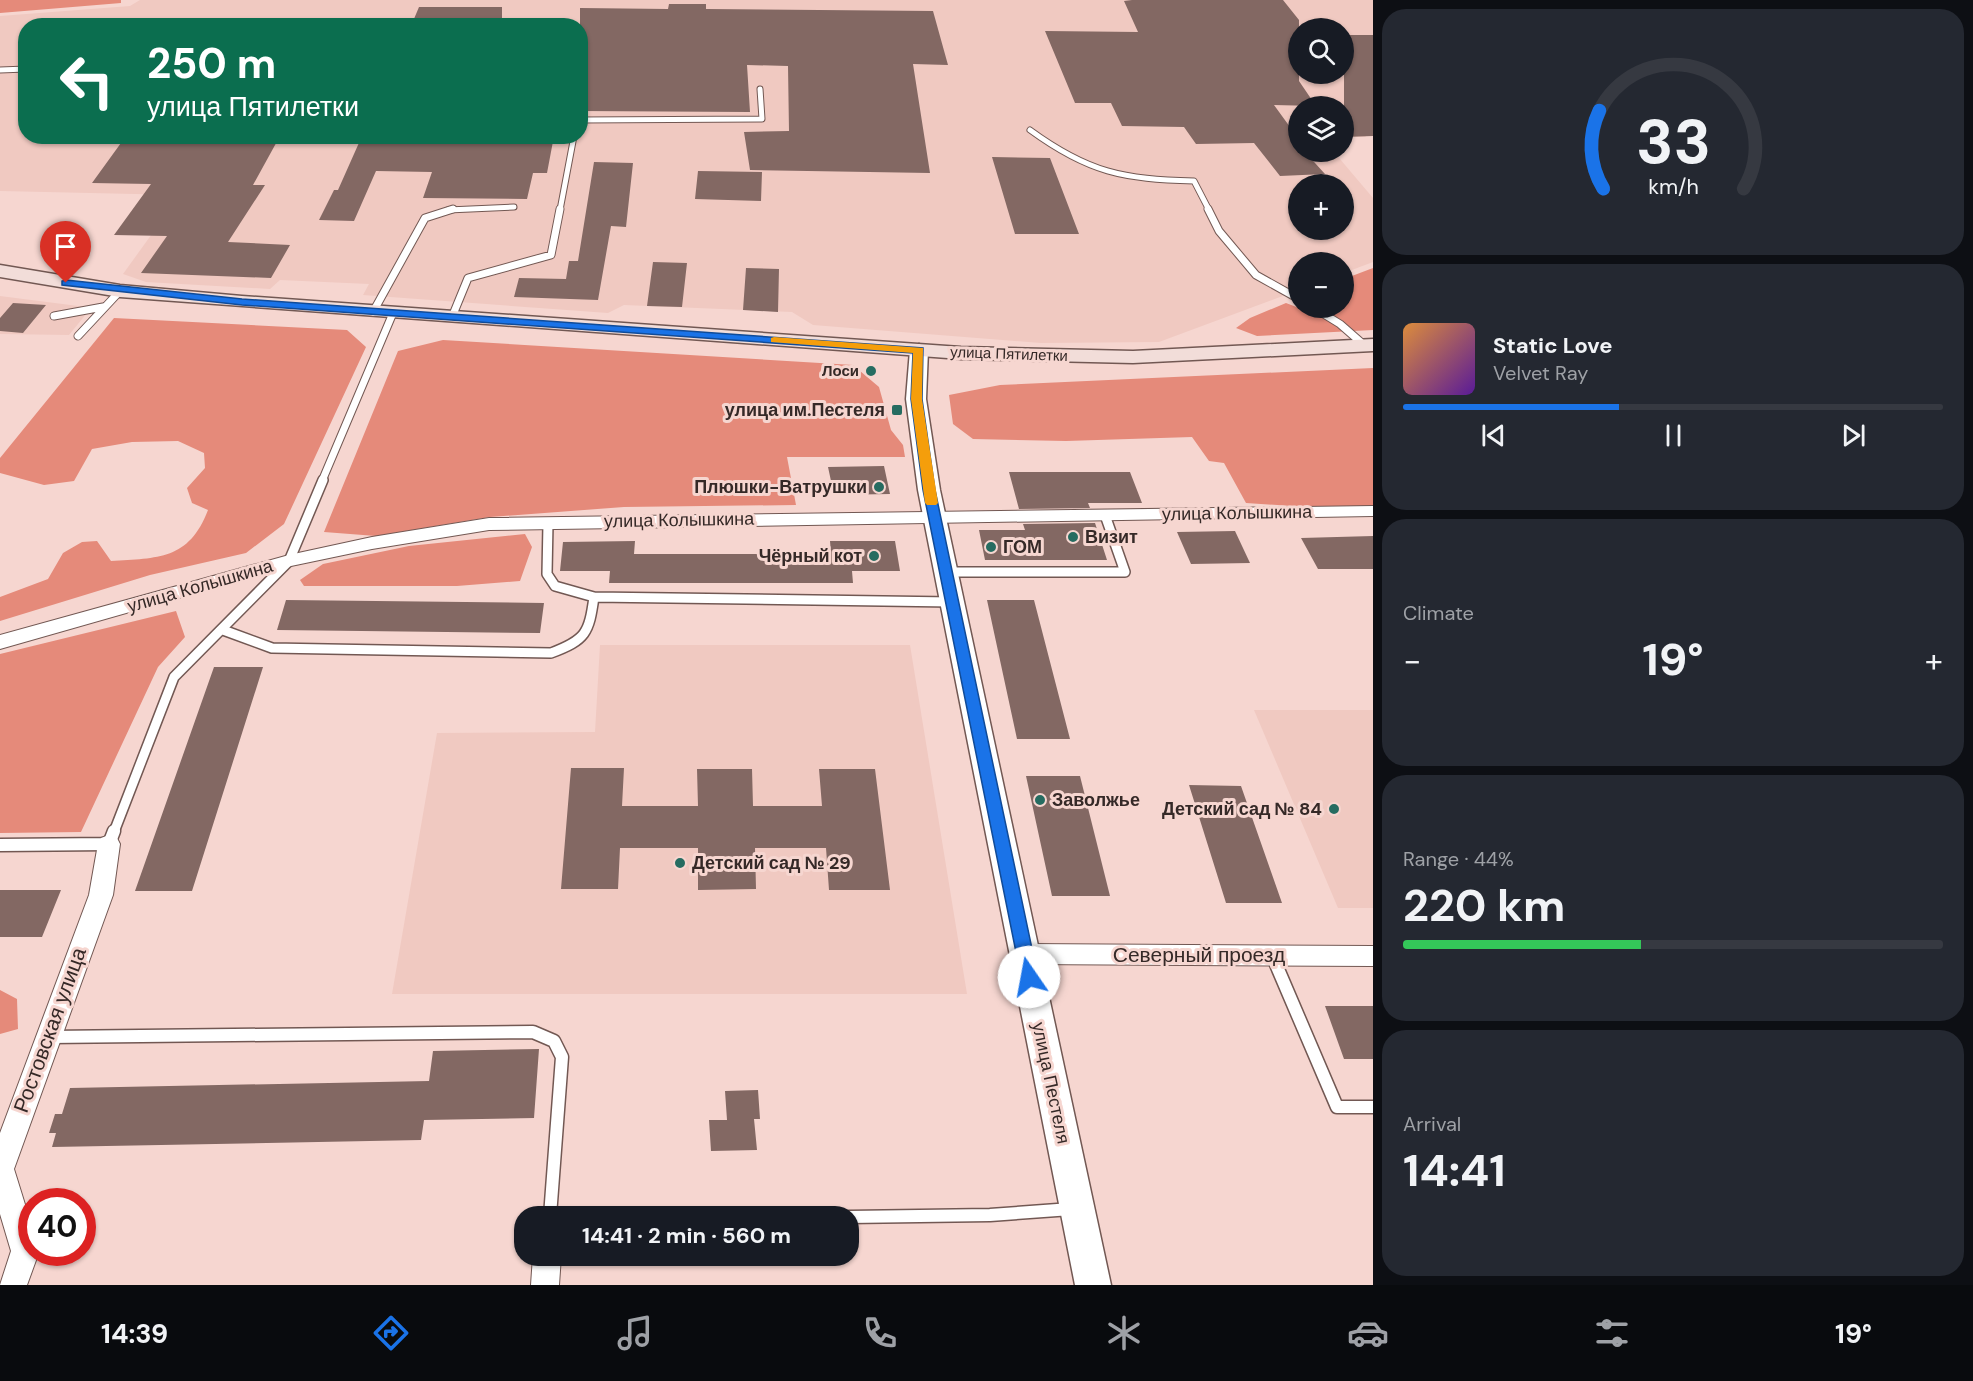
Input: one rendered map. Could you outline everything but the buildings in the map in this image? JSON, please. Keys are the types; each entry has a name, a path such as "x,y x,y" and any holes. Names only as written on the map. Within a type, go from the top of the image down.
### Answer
{"main road":[{"name":"улица Пятилетки","path":"0,271 120,291 383,313 919,350 1035,356 1126,357 1368,345"}],"street":[{"name":"улица Пестеля","path":"919,350 916,399 934,516 1093,1285"},
{"name":"улица Колышкина","path":"0,642 290,561 372,543 489,524 1373,511"},
{"name":"Ростовская улица","path":"13,1285 25,1251 0,1169 100,895 109,844"},
{"name":"Северный проезд","path":"1024,954 1373,956"},
{"path":"545,1285 546,1266"}],"lane":[{"path":"0,70 18,69"},
{"path":"588,120 762,120 760,89"},
{"path":"1030,130 1068,158 1118,177 1194,181 1219,231 1256,275 1288,293"},
{"path":"452,317 468,278 551,255 572,144"},
{"path":"0,845 109,844 174,676 223,630 290,561 383,313 425,218 455,208 514,207"},
{"path":"78,336 120,291"},
{"path":"54,316 103,307"},
{"path":"1330,318 1368,345"},
{"path":"946,572 1125,572 1105,515"},
{"path":"548,522 547,574 555,586 594,597 952,602"},
{"path":"223,630 272,648 551,653 575,645 589,633 594,597"},
{"path":"1272,955 1337,1107 1373,1107"},
{"path":"47,1037 533,1032 554,1041 562,1057 551,1206"},
{"path":"859,1217 990,1215 1077,1208"}],"shaded area":[{"path":"0,0 121,0 121,3 0,13"},
{"path":"140,0 1373,0 1373,133 1364,134 1366,137 1354,137 1354,96 1288,96 1288,162 1342,162 1353,174 1288,174 1288,240 1354,240 1354,176 1373,198 1373,262 1354,269 1354,252 1288,252 1288,294 1159,342 1041,343 813,325 792,312 624,305 608,313 363,295 369,284 280,280 270,289 146,282 123,274 180,195 0,191 0,16 130,6"},
{"path":"1373,268 1373,330 1257,336 1236,328 1250,318 1286,303 1288,304 1288,318 1354,318 1354,275"},
{"path":"0,296 86,307 87,313 69,335 0,334"},
{"path":"114,318 347,330 366,347 284,524 246,553 150,575 0,621 0,597 48,579 63,553 82,542 97,541 111,561 157,557 170,553 191,539 208,510 192,503 187,488 205,468 204,453 178,441 132,442 92,449 74,481 44,485 0,473 0,458"},
{"path":"443,340 853,365 879,387 891,430 903,445 905,457 787,457 796,505 624,507 490,517 376,536 324,532 398,351"},
{"path":"1373,368 1373,506 1307,507 1246,503 1224,463 1209,461 1192,437 1066,441 973,439 953,424 949,395 1000,385"},
{"path":"525,534 532,547 520,581 457,586 304,586 300,580 323,564 409,546"},
{"path":"176,611 185,637 158,667 81,832 0,833 0,654"},
{"name":"Детский сад № 29","path":"600,645 910,645 967,994 392,994 437,733 595,732"},
{"name":"Детский сад № 84","path":"1254,710 1373,710 1373,908 1338,908"},
{"path":"0,990 17,999 18,1029 0,1034"}],"slow traffic":[{"path":"774,340 919,350 916,399 932,503"}],"place":[{"name":"Лоси","path":"871,371"},
{"name":"улица им.Пестеля","path":"897,410"},
{"name":"Плюшки-Ватрушки","path":"879,487"},
{"name":"Визит","path":"1073,537"},
{"name":"ГОМ","path":"991,547"},
{"name":"Чёрный кот","path":"874,556"},
{"name":"Заволжье","path":"1040,800"},
{"name":"Детский сад № 84","path":"1334,809"},
{"name":"Детский сад № 29","path":"680,863"}],"route":[{"path":"66,283 120,291 242,302 919,350 916,399 929,490 1029,977"}]}
